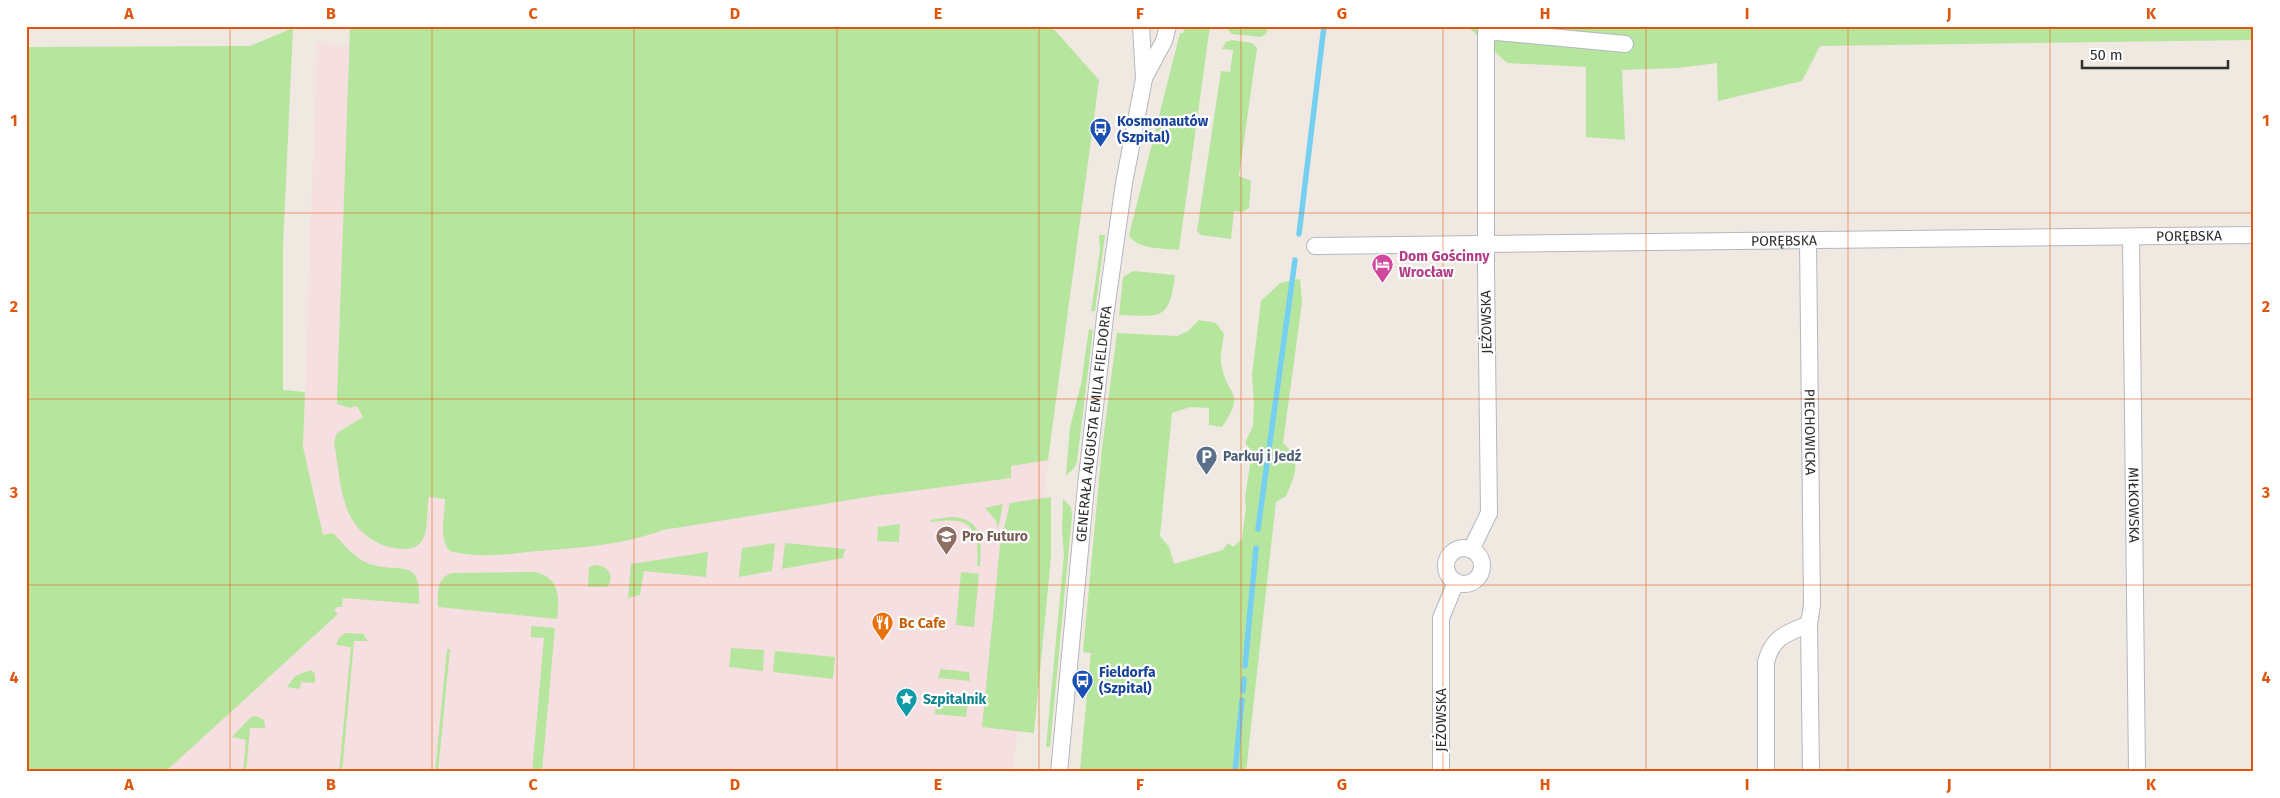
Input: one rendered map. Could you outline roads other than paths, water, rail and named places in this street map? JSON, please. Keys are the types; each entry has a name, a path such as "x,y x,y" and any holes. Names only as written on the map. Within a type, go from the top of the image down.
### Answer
{"street":[{"name":"GENERAŁA AUGUSTA EMILA FIELDORFA","path":"1059,772 1086,486 1105,317 1124,183 1144,78 1141,26"},
{"name":"GENERAŁA AUGUSTA EMILA FIELDORFA","path":"1144,78 1164,40 1168,26"},
{"name":"JEŻOWSKA","path":"1471,550 1489,513 1486,28 1625,44"},
{"name":"PORĘBSKA","path":"1315,246 2254,235"},
{"name":"MIŁKOWSKA","path":"2131,237 2137,772"},
{"name":"PIECHOWICKA","path":"1808,240 1812,605 1809,624 1811,772"},
{"path":"1460,548 1471,550 1481,562 1480,573 1472,582 1456,582 1448,575 1448,558 1460,548"},
{"name":"JEŻOWSKA","path":"1441,772 1441,618 1456,582"},
{"path":"1766,772 1766,662 1770,647 1781,636 1809,624"}],"waterway":[{"path":"1299,234 1324,26"},
{"path":"1258,529 1295,260"},
{"path":"1245,666 1256,548"},
{"path":"1243,691 1244,679"},
{"path":"1235,772 1242,700"}],"place":[{"name":"Kosmonautów (Szpital)","path":"1101,148"},
{"name":"Dom Gościnny Wrocław","path":"1383,283"},
{"name":"Parkuj i Jedź","path":"1207,475"},
{"name":"Pro Futuro","path":"946,555"},
{"name":"Bc Cafe","path":"883,642"},
{"name":"Fieldorfa (Szpital)","path":"1083,699"},
{"name":"Szpitalnik","path":"907,718"}]}
